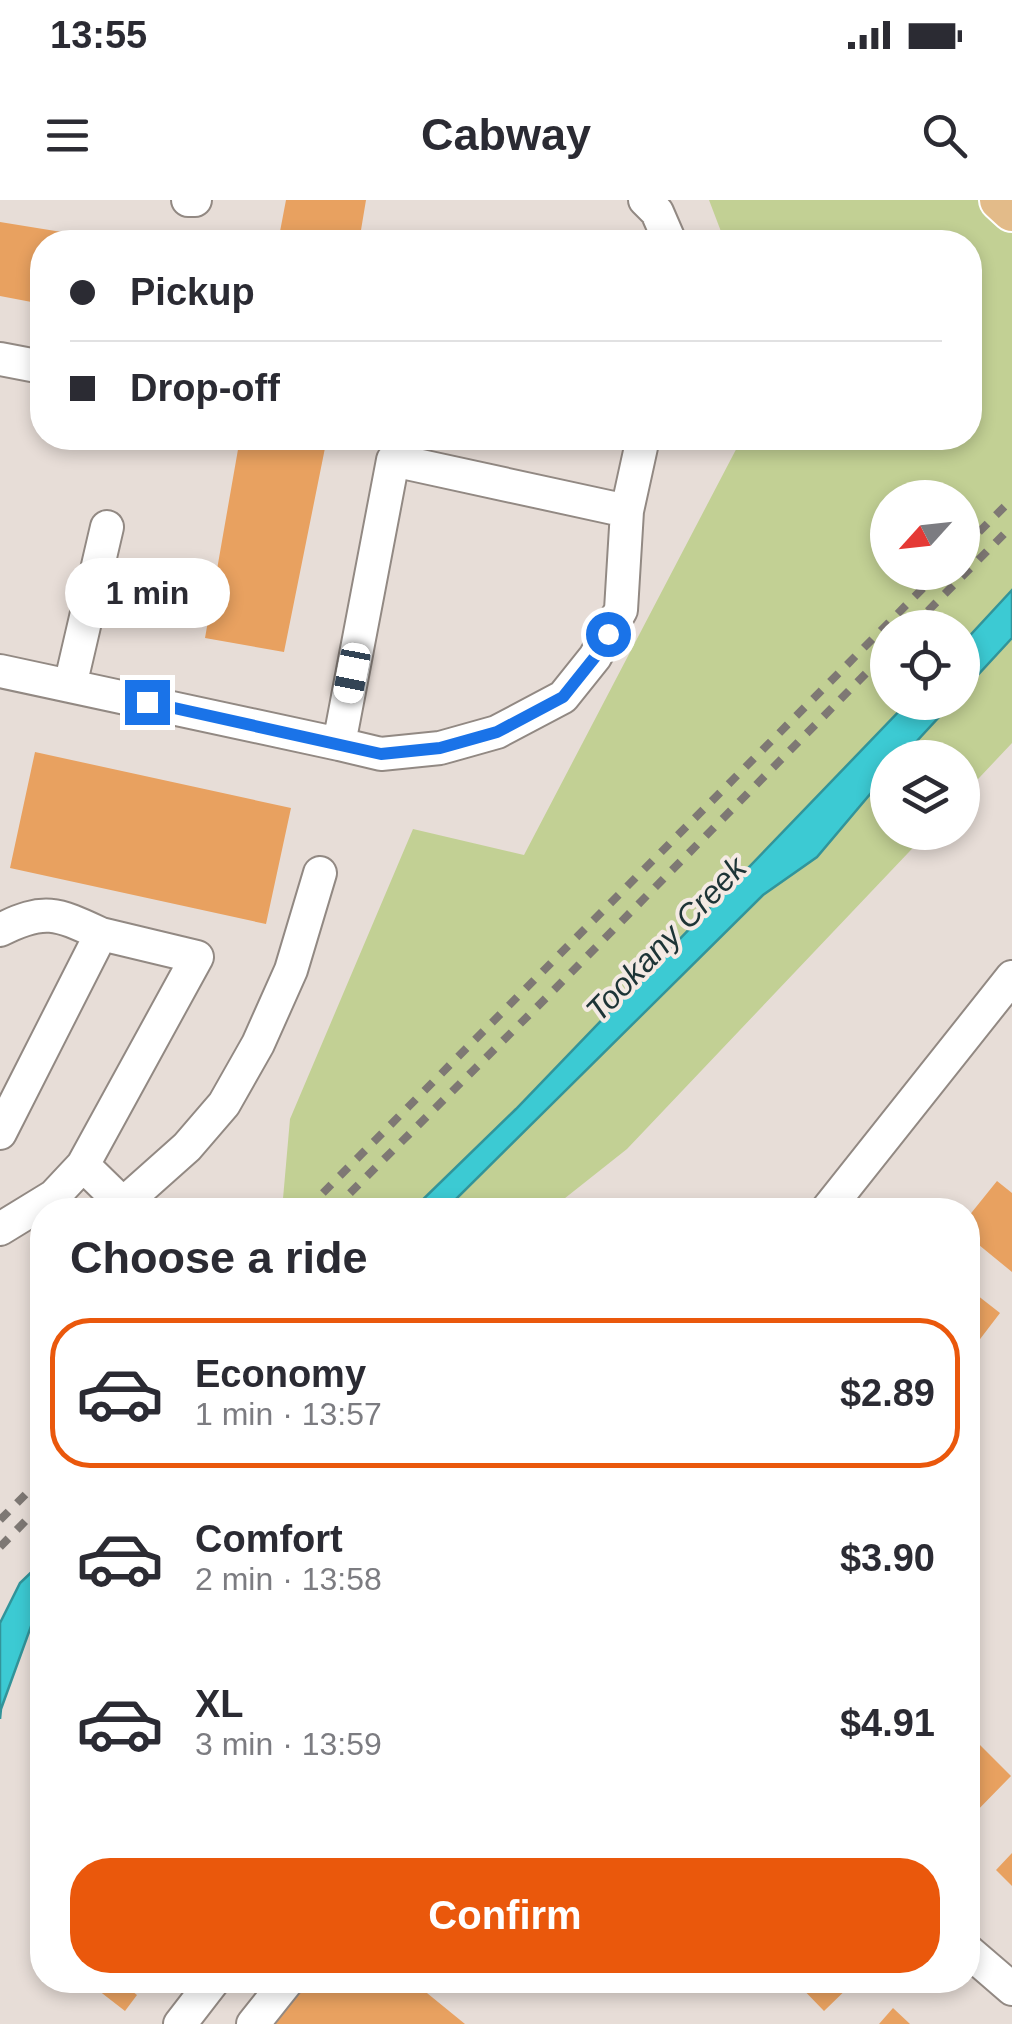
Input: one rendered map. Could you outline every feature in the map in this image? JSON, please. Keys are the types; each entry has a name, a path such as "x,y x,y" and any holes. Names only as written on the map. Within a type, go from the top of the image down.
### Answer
{"main road":[{"path":"1000,200 1012,210"}],"street":[{"path":"644,200 657,212 665,230"},
{"path":"0,358 30,364"},
{"path":"0,671 381,754 440,748 497,732 563,697 595,657 620,610 627,511 640,450"},
{"path":"339,744 393,460 627,511"},
{"path":"70,686 107,527"},
{"path":"129,1198 186,1148 224,1104 258,1044 291,970 320,872"},
{"path":"0,930 24,918 60,916 102,934 197,957 83,1165 51,1198"},
{"path":"0,1133 102,934"},
{"path":"837,1198 1012,977"},
{"path":"83,1165 116,1198"},
{"path":"0,1229 30,1211"},
{"path":"980,1961 1012,1989"},
{"path":"180,2024 204,1993"},
{"path":"253,2024 278,1993"}],"green space":[{"path":"709,200 1012,200 1012,743 980,777 980,740 870,740 870,850 911,850 627,1149 565,1198 283,1198 290,1119 413,829 524,855 736,450 982,450 982,230 720,230"}],"water":[{"path":"1012,590 1012,638 980,673 980,625"},
{"path":"891,720 936,720 918,740 871,740"},
{"path":"870,741 870,794 817,857 763,895 457,1198 424,1198 516,1109"},
{"path":"30,1573 30,1629 0,1719 0,1623 20,1583"}],"building":[{"path":"286,200 366,200 361,230 280,230"},
{"path":"0,222 49,230 30,230 30,302 0,296"},
{"path":"238,450 325,450 284,652 205,638"},
{"path":"35,752 291,808 266,924 10,868"},
{"path":"997,1181 1012,1193 1012,1272 980,1246 980,1202"},
{"path":"980,1297 1000,1313 980,1339"},
{"path":"980,1745 1011,1776 980,1808"},
{"path":"1012,1853 1012,1886 996,1870"},
{"path":"102,1993 134,1993 137,1995 125,2011"},
{"path":"299,1993 427,1993 465,2024 274,2024"},
{"path":"807,1993 843,1993 824,2011"},
{"path":"893,2008 910,2024 879,2024"}],"railway":[{"path":"980,531 1012,499"},
{"path":"929,610 1012,526"},
{"path":"318,1198 921,590"},
{"path":"345,1198 870,669"},
{"path":"0,1520 30,1490"},
{"path":"0,1547 30,1516"}],"route":[{"path":"147,702 381,754 440,748 497,732 563,697 608,634"}],"water label":[{"name":"Tookany Creek","path":"666,939"}]}
